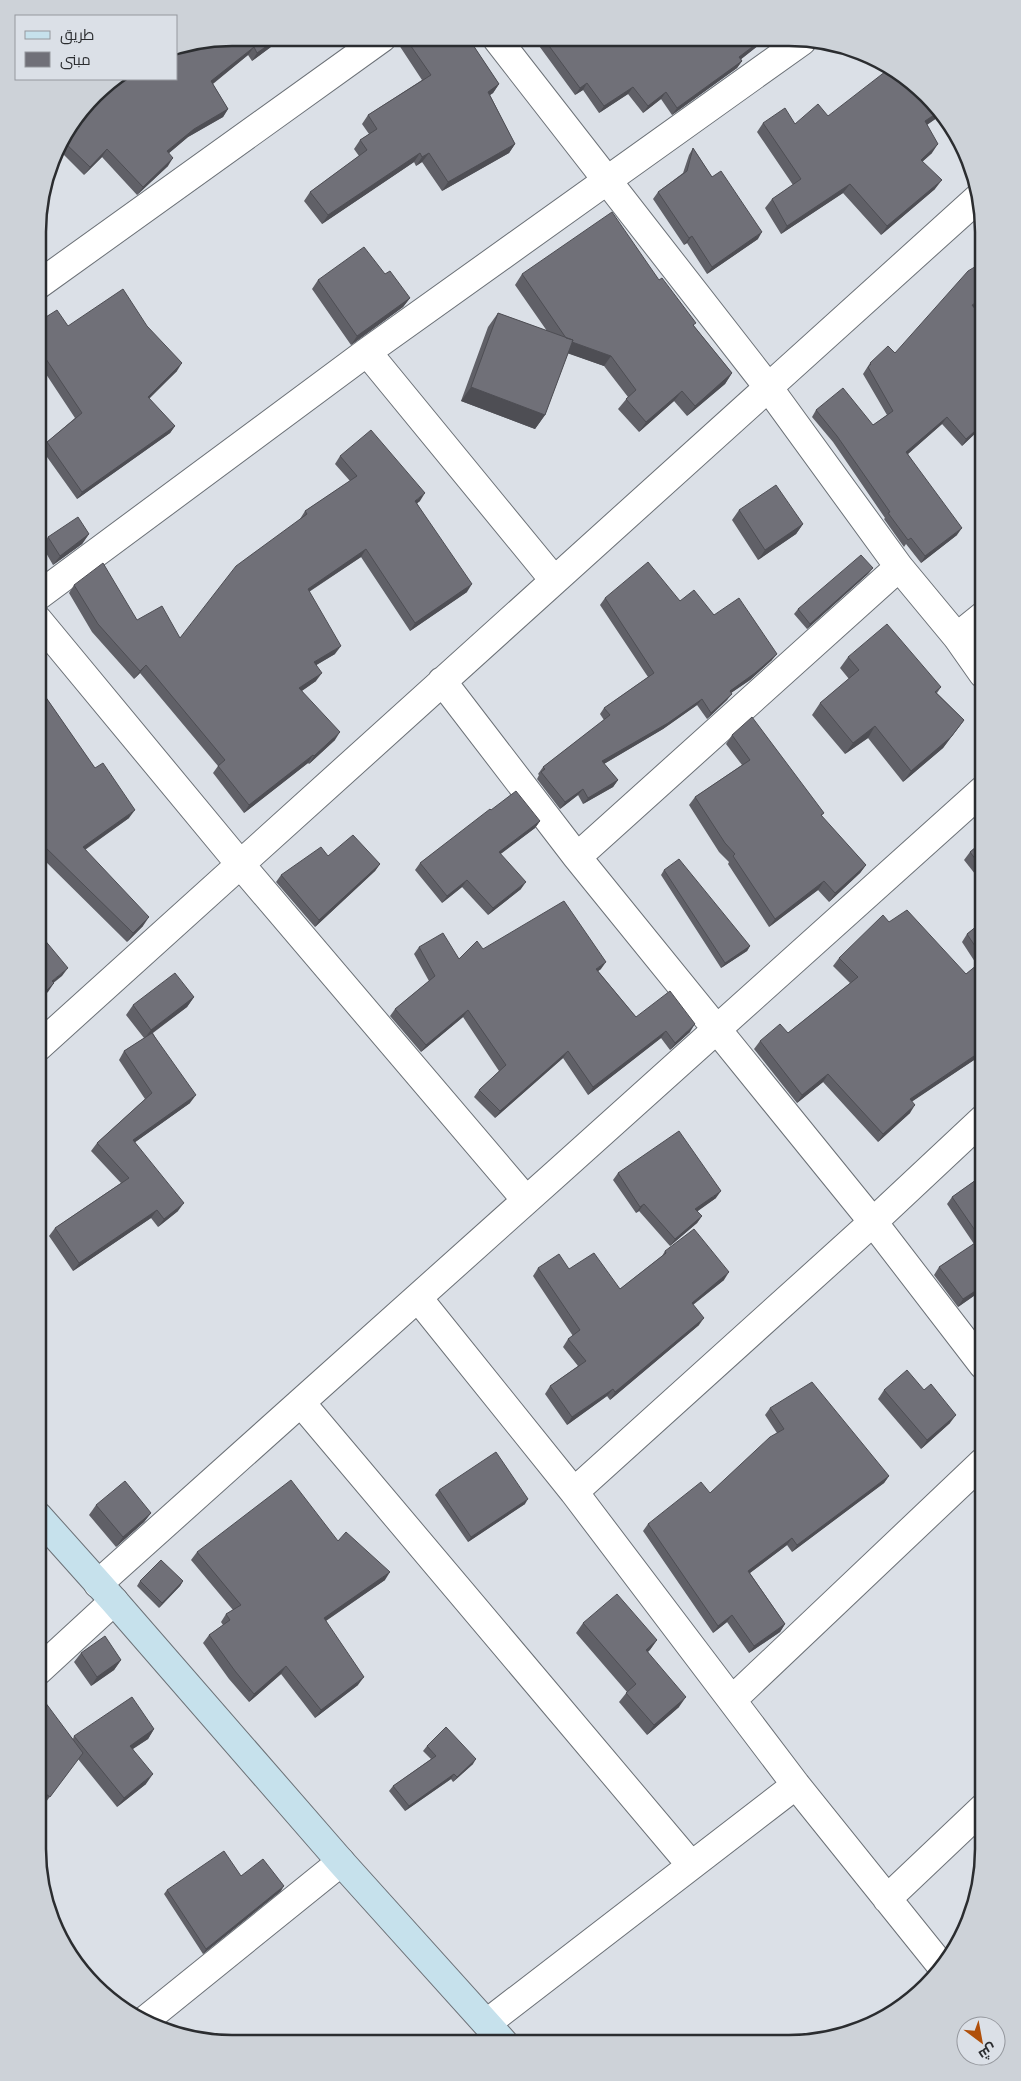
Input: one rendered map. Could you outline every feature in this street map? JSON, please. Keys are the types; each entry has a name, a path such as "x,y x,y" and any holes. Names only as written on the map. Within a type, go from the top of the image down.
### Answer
{"street":[{"path":"46,279 371,46"},
{"path":"502,46 768,388 899,567 957,637 975,663"},
{"path":"46,590 367,352 794,46"},
{"path":"46,1038 972,203"},
{"path":"367,352 554,580"},
{"path":"577,858 899,567"},
{"path":"957,637 975,622"},
{"path":"46,630 240,864 526,1200"},
{"path":"442,681 577,858 873,1222 975,1356"},
{"path":"46,1662 106,1592 302,1404 526,1200 975,797"},
{"path":"574,1492 873,1222 975,1126"},
{"path":"418,1298 574,1492 796,1785 937,1961"},
{"path":"302,1404 691,1865"},
{"path":"732,1700 975,1470"},
{"path":"46,1525 341,1862 495,2033 691,1865 796,1785"},
{"path":"887,1899 975,1816"},
{"path":"150,2016 341,1862"}],"building":[{"path":"232,46 267,46 257,53 254,47 211,81 228,109 194,129 167,151 173,158 143,187 107,149 90,167 68,145 92,110 110,92 126,80 178,80 178,54 196,50"},
{"path":"411,46 474,46 499,84 488,92 515,144 448,182 429,153 422,157 420,153 328,215 310,192 367,150 360,140 377,129 368,115 431,75"},
{"path":"549,46 753,46 739,57 742,61 677,108 666,92 648,106 633,87 604,106 587,83 580,88"},
{"path":"884,73 911,92 933,115 925,121 938,144 921,160 942,180 887,226 850,184 787,226 772,199 801,179 763,123 785,108 795,124 818,104 828,116"},
{"path":"693,148 712,177 721,171 762,232 712,267 692,236 689,238 658,192 687,171"},
{"path":"612,212 659,280 662,278 696,323 693,325 732,373 695,406 682,391 646,422 626,399 636,390 611,356 566,338 522,274"},
{"path":"364,247 385,274 390,271 410,298 357,336 318,280"},
{"path":"975,267 975,303 972,305 975,309 975,431 966,439 947,417 906,452 962,528 925,556 911,538 908,540 837,436 816,410 843,388 873,425 893,411 868,367 870,363 888,346 895,353 968,271"},
{"path":"123,289 147,326 182,363 148,397 175,426 82,492 47,442 82,413 46,359 46,317 57,310 68,326"},
{"path":"498,313 573,340 545,415 471,387"},
{"path":"371,430 425,493 415,501 472,584 415,623 366,549 308,589 341,646 314,662 322,673 299,688 340,732 314,756 249,805 218,766 225,760 146,665 140,671 98,624 74,585 103,563 137,620 162,606 180,638 236,566 307,514 305,511 357,476 340,456"},
{"path":"776,485 803,524 765,550 739,510"},
{"path":"78,517 89,534 60,556 48,537"},
{"path":"861,555 873,568 810,624 798,609"},
{"path":"648,562 680,601 694,590 714,615 739,598 777,654 730,691 732,694 711,713 702,699 668,723 602,761 618,780 588,798 583,789 565,802 541,772 545,769 543,767 610,715 604,708 654,673 605,598"},
{"path":"887,624 941,687 935,692 964,720 951,737 911,771 875,726 853,743 820,703 859,670 848,657"},
{"path":"46,698 95,768 103,763 135,810 83,847 149,917 133,933 46,848"},
{"path":"752,717 824,813 821,815 866,865 835,893 824,881 775,919 733,856 735,854 725,843 695,797 750,760 732,735"},
{"path":"516,791 540,821 499,852 526,882 493,908 467,880 447,896 420,863"},
{"path":"353,835 380,864 319,920 281,875 321,847 328,856"},
{"path":"975,848 975,859 970,852"},
{"path":"679,859 750,946 725,963 664,870"},
{"path":"564,901 606,962 596,969 636,1017 670,991 695,1024 675,1043 666,1031 593,1087 568,1051 500,1111 479,1090 506,1065 468,1010 426,1045 395,1009 435,976 419,947 443,933 459,959 477,941 483,949"},
{"path":"907,910 966,974 975,967 975,1055 910,1099 915,1105 883,1134 828,1074 802,1095 760,1041 780,1024 788,1033 858,977 839,958 883,915 889,922"},
{"path":"975,928 975,946 967,934"},
{"path":"46,942 68,968 52,981 54,983 46,991"},
{"path":"175,973 194,997 151,1030 133,1005"},
{"path":"152,1033 196,1095 133,1140 184,1203 164,1219 157,1210 79,1263 55,1228 129,1178 97,1143 152,1093 124,1051"},
{"path":"679,1131 721,1191 695,1209 702,1216 675,1239 644,1204 640,1207 618,1173"},
{"path":"975,1181 975,1230 952,1197"},
{"path":"694,1229 729,1272 692,1303 704,1318 615,1392 613,1389 572,1417 550,1386 586,1361 568,1339 580,1330 538,1268 559,1254 569,1269 594,1253 620,1289"},
{"path":"975,1243 975,1291 963,1299 939,1267"},
{"path":"907,1370 924,1390 931,1384 956,1415 927,1440 884,1390"},
{"path":"812,1382 889,1476 797,1545 792,1538 748,1571 785,1624 754,1646 732,1615 718,1626 648,1524 701,1482 710,1493 770,1437 784,1429 770,1408"},
{"path":"496,1452 528,1499 471,1537 439,1490"},
{"path":"291,1480 338,1541 346,1532 390,1572 324,1618 364,1677 321,1710 286,1666 254,1694 235,1671 209,1635 230,1620 226,1614 241,1605 197,1552"},
{"path":"125,1481 151,1513 123,1537 96,1505"},
{"path":"161,1560 183,1581 162,1603 140,1581"},
{"path":"617,1594 657,1640 646,1650 686,1697 654,1725 626,1693 636,1684 583,1623"},
{"path":"105,1636 121,1660 97,1677 81,1653"},
{"path":"132,1697 154,1729 130,1746 153,1774 124,1798 74,1736"},
{"path":"46,1703 83,1753 50,1797 46,1794"},
{"path":"446,1727 476,1759 457,1777 454,1774 409,1806 393,1786 436,1756 427,1746"},
{"path":"224,1851 241,1876 263,1859 284,1886 206,1949 167,1890"}]}
